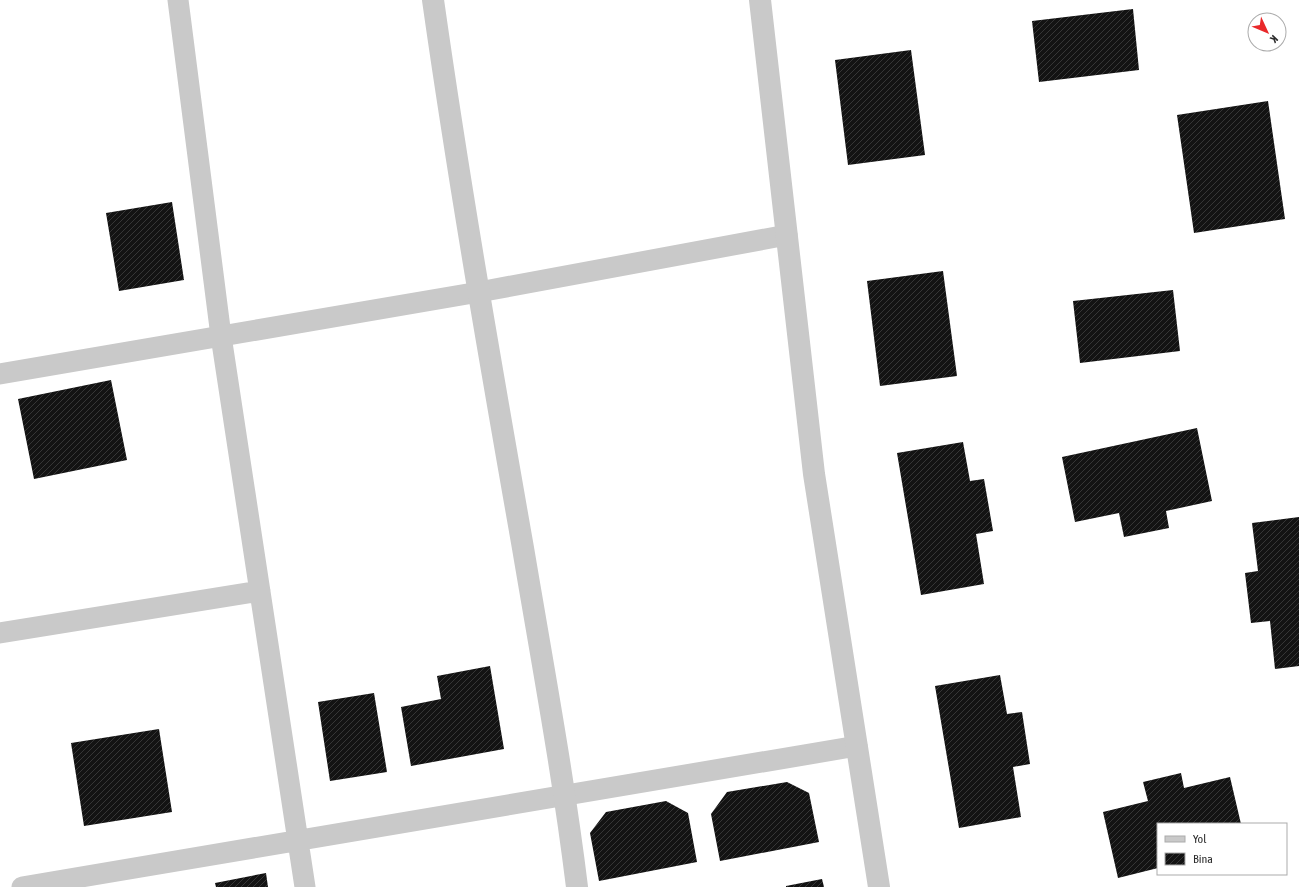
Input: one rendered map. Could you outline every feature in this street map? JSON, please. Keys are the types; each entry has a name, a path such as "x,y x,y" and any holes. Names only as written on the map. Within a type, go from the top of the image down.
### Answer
{"street":[{"path":"178,0 220,336 305,887"},
{"path":"433,0 446,94 479,292 566,796 577,887"},
{"path":"760,0 814,474 879,887"},
{"path":"0,374 479,292 787,235"},
{"path":"0,633 260,592"},
{"path":"22,887 857,746"}],"building":[{"path":"1133,9 1139,70 1039,82 1032,21"},
{"path":"911,50 925,155 848,165 835,60"},
{"path":"1268,101 1285,219 1194,233 1177,115"},
{"path":"172,202 184,280 119,291 106,213"},
{"path":"943,271 957,376 880,386 867,281"},
{"path":"1173,290 1180,351 1080,363 1073,301"},
{"path":"111,380 127,460 34,479 18,399"},
{"path":"1197,428 1212,501 1166,511 1169,528 1124,537 1119,513 1075,522 1062,457"},
{"path":"963,442 970,481 984,479 993,531 976,534 984,584 921,595 897,453"},
{"path":"1299,517 1299,666 1275,669 1270,621 1251,623 1245,573 1258,571 1252,523"},
{"path":"490,666 504,749 411,766 401,707 441,699 437,676"},
{"path":"1000,675 1007,714 1022,712 1030,764 1013,767 1021,817 959,828 935,686"},
{"path":"374,693 387,772 330,781 318,702"},
{"path":"159,729 172,812 84,826 71,743"},
{"path":"1181,773 1184,788 1230,777 1241,823 1157,823 1157,868 1118,878 1103,812 1148,801 1143,782"},
{"path":"787,782 809,793 819,842 720,861 711,814 727,792"},
{"path":"666,801 688,813 697,862 599,881 590,833 606,812"},
{"path":"266,873 268,887 216,887 215,883"},
{"path":"822,879 824,887 786,887 786,886"}]}
